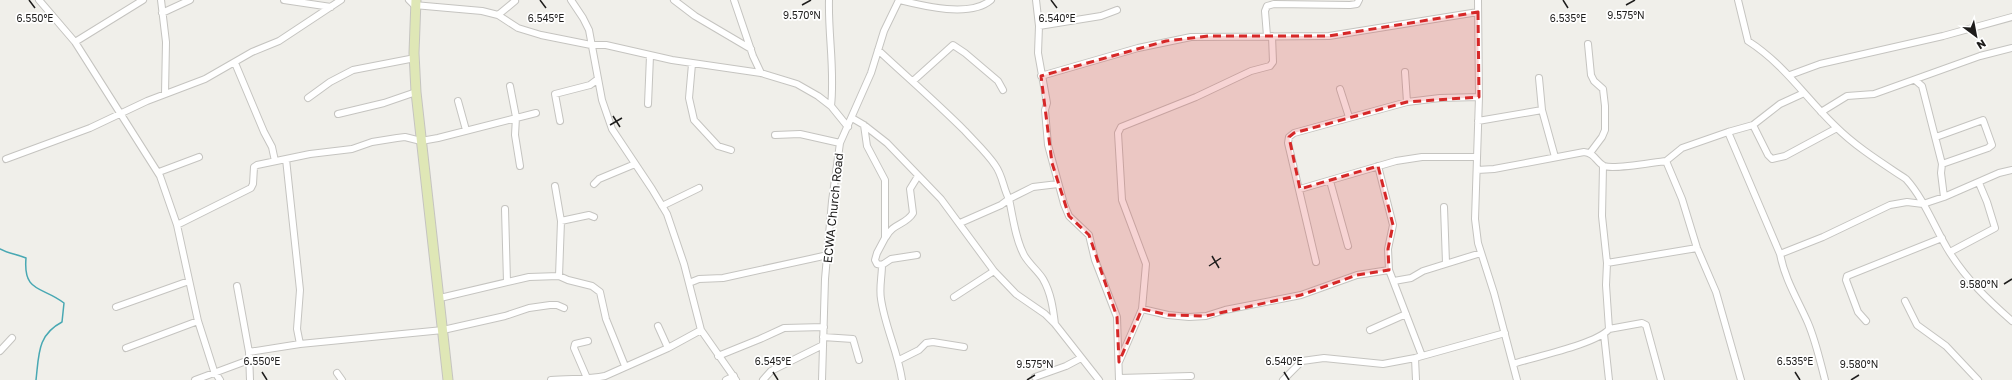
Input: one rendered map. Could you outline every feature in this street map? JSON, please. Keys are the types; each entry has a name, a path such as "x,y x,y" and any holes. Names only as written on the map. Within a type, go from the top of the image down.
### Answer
{"street":[{"path":"39,0 75,42 158,172 177,225 198,321 214,371 220,380"},
{"path":"75,42 143,0"},
{"path":"161,0 166,42 165,94"},
{"path":"162,13 190,0"},
{"path":"284,0 331,7"},
{"path":"6,159 90,128 165,94 205,79 252,52 279,41 341,0"},
{"path":"571,0 584,18 589,30 602,100 612,129 662,206 684,264 701,330 735,378 726,380"},
{"path":"673,0 695,16 751,49"},
{"path":"734,0 751,49 761,72"},
{"path":"829,0 833,87 831,106"},
{"path":"899,0 961,10 983,5 990,0"},
{"name":"ECWA Church Road","path":"822,380 823,337 832,201 840,143 852,118 884,31 899,0"},
{"path":"1036,0 1039,26 1038,53 1046,103 1045,110 1048,145 1058,184 1070,216 1089,236 1095,260 1117,317 1119,379 1191,376"},
{"path":"1119,362 1142,309 1146,264 1122,200 1118,133 1121,127 1196,97 1251,71 1270,66 1273,62 1265,11 1267,6 1274,4 1350,5 1357,4 1359,0"},
{"path":"1478,0 1479,97 1475,219 1482,253 1517,380"},
{"path":"1738,0 1748,41 1762,50 1790,75 1804,93 1836,128 1906,180 1915,189 1965,276 1985,298 2012,321"},
{"path":"498,15 515,1"},
{"path":"448,380 416,92 413,2 467,9 498,15 518,28 541,35 591,44 606,45 650,56 692,64 761,72 797,84 831,106 848,127"},
{"path":"1039,26 1101,16 1118,10"},
{"path":"1041,76 1166,41 1209,36 1328,36 1478,12"},
{"path":"1790,75 1820,64 1943,36 2012,17"},
{"path":"1477,170 1494,169 1555,157 1590,153 1602,136 1604,130 1605,106 1603,89 1594,81 1591,75 1588,44"},
{"path":"913,82 953,45 965,53 998,81 1003,90"},
{"path":"1821,112 1847,96 1874,94 1980,56 2012,48"},
{"path":"878,50 944,109 995,165 1002,176 1019,242 1025,256 1043,279 1053,303 1055,324"},
{"path":"648,104 650,56"},
{"path":"308,98 330,82 353,70 416,58"},
{"path":"235,63 264,132 271,144 275,161"},
{"path":"692,64 689,98 694,120 718,146 731,150"},
{"path":"1406,72 1407,102"},
{"path":"1539,78 1542,110 1555,157"},
{"path":"560,121 555,94 590,86 598,79"},
{"path":"1914,80 1922,86 1936,137 1942,164 1941,173 1944,197"},
{"path":"510,86 516,117 515,135 520,166"},
{"path":"1340,89 1349,117"},
{"path":"338,114 384,103 416,92"},
{"path":"1590,153 1603,166 1613,168 1666,161 1682,148 1753,125 1780,104 1804,93"},
{"path":"1316,262 1288,143 1289,137 1294,132 1407,102 1440,98 1479,97"},
{"path":"458,101 466,130"},
{"path":"1478,121 1542,110"},
{"path":"177,225 251,188 254,184 254,168 257,165 310,154 352,149 372,142 397,138 405,137 421,140 536,113"},
{"path":"852,118 864,125 887,143 941,199 994,271 1016,294 1045,314 1055,324 1099,380"},
{"path":"1936,137 1984,120 1992,144 1988,148 1942,164"},
{"path":"864,125 867,146 886,180 885,238"},
{"path":"1753,125 1768,155 1772,159 1785,156 1836,128"},
{"path":"1728,132 1780,254 1784,273 1814,340 1825,380"},
{"path":"775,135 800,134 840,143"},
{"path":"1300,189 1378,166 1422,157 1477,157"},
{"path":"158,172 199,158"},
{"path":"286,159 300,290 297,329 300,344"},
{"path":"1666,161 1682,199 1697,248 1716,292 1741,380"},
{"path":"594,184 599,179 634,164"},
{"path":"1378,166 1393,226 1388,249 1389,270 1406,314 1419,357 1416,380"},
{"path":"1603,166 1602,216 1607,263 1606,332 1610,380"},
{"path":"1780,254 1822,237 1890,205 1907,202 1923,204 1979,183 2000,172 2012,170"},
{"path":"882,265 877,264 875,260 889,230 911,217 913,213 910,189 918,176"},
{"path":"1330,181 1348,246"},
{"path":"1950,252 1995,228 1979,183"},
{"path":"960,223 1001,205 1009,199 1033,187 1058,184"},
{"path":"555,186 560,221 559,276"},
{"path":"662,206 699,188"},
{"path":"1444,207 1446,263"},
{"path":"505,208 507,282"},
{"path":"560,221 589,215 594,217"},
{"path":"1866,321 1858,312 1846,280 1847,276 1942,238"},
{"path":"1607,263 1697,248"},
{"path":"1394,281 1411,278 1423,271 1482,253"},
{"path":"689,283 699,279 723,278 828,255"},
{"path":"882,265 891,259 917,255"},
{"path":"882,265 881,299 899,360 902,380"},
{"path":"1142,309 1168,315 1189,317 1206,316 1225,310 1301,295 1357,275 1389,270"},
{"path":"954,297 994,271"},
{"path":"440,298 530,277 559,276 597,288 600,292 606,319 625,366"},
{"path":"116,307 189,281"},
{"path":"237,286 249,352 250,380"},
{"path":"1904,301 1917,324 1946,346 1978,380"},
{"path":"249,352 300,344 443,330 505,316 529,308 557,305 564,308"},
{"path":"1370,330 1406,314"},
{"path":"126,348 198,321"},
{"path":"1513,364 1592,340 1606,332 1642,323 1646,325 1661,380"},
{"path":"658,326 668,348"},
{"path":"718,356 784,328 824,327"},
{"path":"551,380 605,376 668,348 701,330"},
{"path":"1283,380 1302,361 1324,358 1382,364 1419,357 1505,333"},
{"path":"823,337 853,339 859,360"},
{"path":"0,351 12,338"},
{"path":"587,378 574,348 575,344 588,341"},
{"path":"899,360 919,350 926,343 933,342 964,347"},
{"path":"764,380 771,371 823,345"},
{"path":"1035,377 1066,366 1081,358"},
{"path":"195,380 214,371 249,360"},
{"path":"337,373 342,380"}],"highlighted area":[{"path":"1478,12 1479,97 1407,102 1294,133 1289,137 1300,189 1378,166 1393,225 1388,249 1389,270 1357,275 1301,295 1206,316 1168,315 1142,309 1119,362 1117,317 1089,235 1069,216 1052,163 1041,76 1166,41 1209,36 1329,36"}],"waterway":[{"path":"0,249 26,258 26,269 31,283 64,303 62,322 48,333 41,346 36,380"}]}
